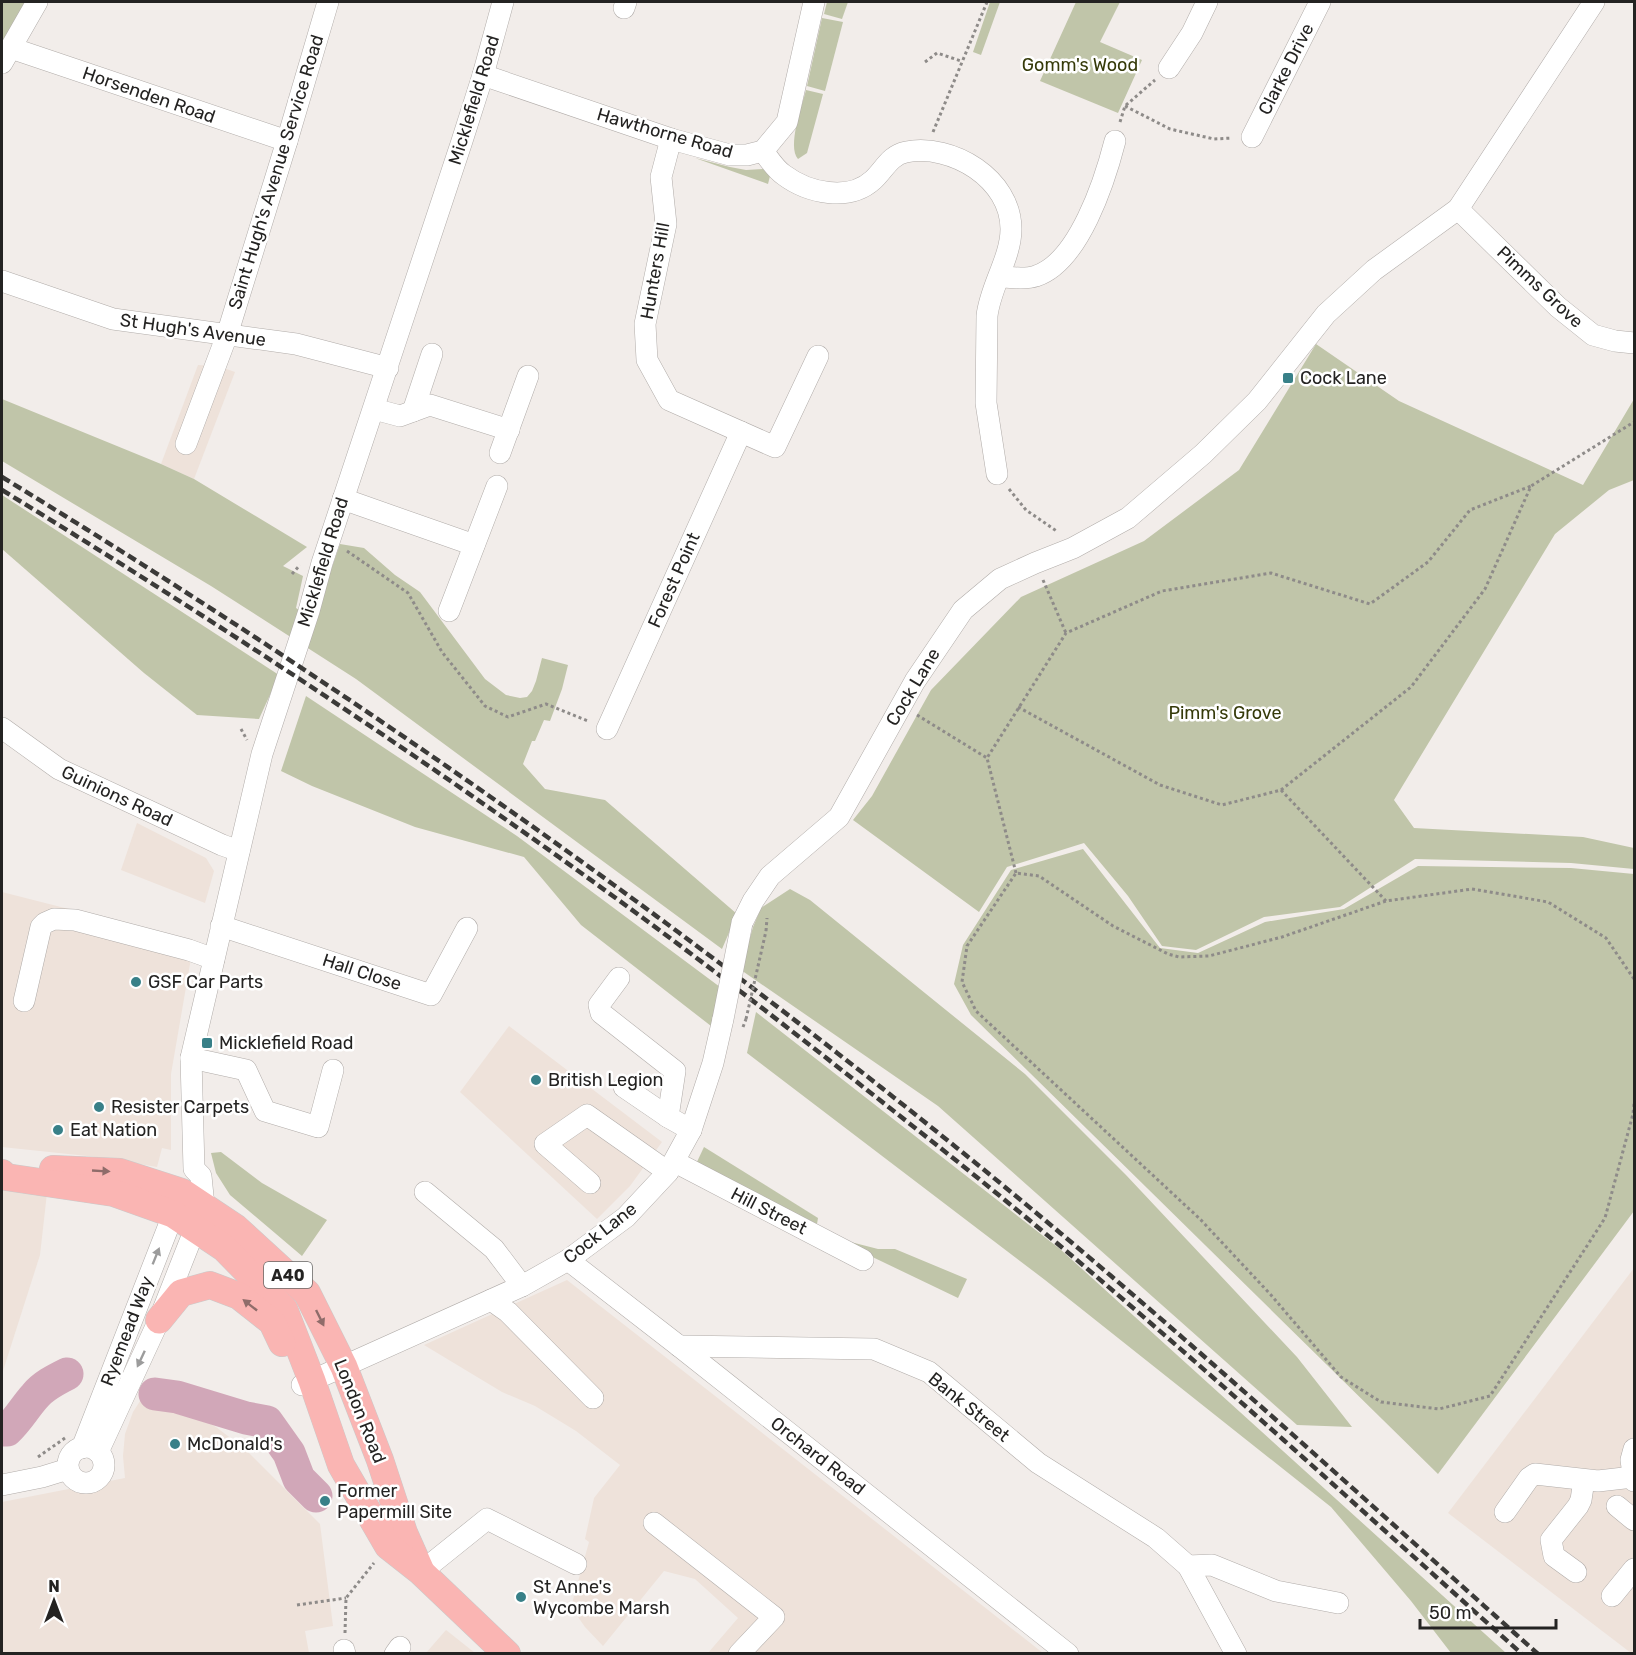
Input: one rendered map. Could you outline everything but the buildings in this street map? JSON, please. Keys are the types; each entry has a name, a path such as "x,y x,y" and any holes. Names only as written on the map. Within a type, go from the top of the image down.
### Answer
{"main road":[{"name":"London Road","path":"4,1175 114,1193 189,1210 284,1309 323,1376 380,1460 404,1533 422,1572"},
{"path":"159,1320 181,1293 210,1285 239,1296 272,1322 323,1376"},
{"name":"London Road","path":"323,1376 333,1443 341,1465 388,1546 422,1572"},
{"name":"A40","path":"323,1376 388,1546"},
{"name":"A40","path":"422,1572 507,1653"}],"street":[{"path":"6,56 37,2"},
{"name":"Saint Hugh's Avenue Service Road","path":"186,444 227,335 328,2"},
{"name":"Micklefield Road","path":"189,1210 187,1175 194,1168 191,1058 262,754 329,542 483,75 503,2"},
{"path":"814,2 787,122 763,152 783,175 816,189 844,194 852,193 867,185 897,154 908,151 925,151 947,156 987,175 1000,192 1009,214 1011,230 1000,277 988,302 985,366 986,403 997,474"},
{"path":"1168,68 1192,33 1207,2"},
{"name":"Clarke Drive","path":"1252,137 1320,2"},
{"name":"Cock Lane","path":"323,1376 522,1286 568,1260 626,1217 671,1167 691,1130 713,1063 742,923 753,901 770,876 839,817 915,681 963,610 1000,579 1073,548 1128,518 1203,454 1257,401 1326,314 1390,256 1458,209 1594,2"},
{"name":"Horsenden Road","path":"6,56 287,141"},
{"name":"Hawthorne Road","path":"483,75 671,139 730,155 763,152"},
{"name":"Hunters Hill","path":"671,139 661,177 666,224 645,324 647,360 669,400 775,447 818,356"},
{"path":"1000,277 1031,278 1038,276 1053,267 1067,251 1088,219 1100,193 1115,141"},
{"name":"Pimms Grove","path":"1458,209 1558,307 1593,335 1635,344"},
{"name":"St Hugh's Avenue","path":"2,281 113,319 296,344 388,368"},
{"path":"413,411 432,354"},
{"path":"501,453 528,376"},
{"path":"374,409 400,416 430,405 508,430"},
{"name":"Forest Point","path":"607,729 741,432"},
{"path":"450,611 496,486"},
{"path":"343,499 474,545"},
{"name":"Guinions Road","path":"2,728 59,769 238,851"},
{"path":"24,1001 41,927 54,919 75,920 189,950 214,959"},
{"name":"Hall Close","path":"221,926 431,995 467,928"},
{"path":"619,978 599,1005 601,1013 675,1071 668,1116"},
{"path":"191,1058 246,1070 265,1111 318,1127 333,1070"},
{"path":"624,1088 691,1130"},
{"name":"Hill Street","path":"590,1183 544,1144 587,1115 671,1167 863,1260"},
{"path":"425,1192 494,1249 522,1286"},
{"name":"Ryemead Way","path":"82,1446 104,1461 99,1478 89,1483 74,1478 68,1469 69,1458 82,1446 159,1320 189,1210"},
{"name":"Ryemead Way","path":"82,1446 189,1210"},
{"name":"Orchard Road","path":"568,1260 1068,1653"},
{"path":"491,1300 508,1312 593,1398"},
{"name":"Bank Street","path":"679,1346 874,1349 929,1372 1038,1463 1156,1538 1188,1566 1236,1653"},
{"path":"1505,1512 1529,1478 1535,1474 1598,1481 1634,1479 1631,1460 1635,1449"},
{"path":"2,1485 68,1469"},
{"path":"1576,1572 1554,1556 1551,1540 1578,1506 1584,1480"},
{"path":"1617,1506 1635,1520"},
{"path":"422,1572 487,1519 576,1564"},
{"path":"654,1523 774,1617 739,1653"},
{"path":"1188,1566 1212,1564 1276,1591 1338,1603"},
{"path":"1612,1596 1635,1569"}],"path":[{"path":"925,151 987,2"},
{"path":"925,62 938,53 961,61"},
{"path":"1115,141 1125,106 1168,68"},
{"path":"1125,106 1170,129 1214,139 1252,137"},
{"path":"987,758 1066,633 1162,591 1271,573 1370,604 1428,562 1470,510 1531,486 1635,422"},
{"path":"997,474 1026,510 1060,534 1073,548"},
{"path":"1018,707 1160,784 1222,805 1281,790 1411,687 1485,589 1531,486"},
{"path":"329,542 344,549 408,592 442,652 485,706 508,717 546,704 607,729"},
{"path":"1035,563 1066,633"},
{"path":"901,705 987,758 1016,873 967,946 962,982 976,1011 1200,1219 1341,1377 1381,1402 1439,1409 1490,1396 1605,1218 1635,1104"},
{"path":"1281,790 1386,901"},
{"path":"1016,873 1039,876 1113,926 1168,954 1179,957 1209,956 1272,940 1386,901 1472,889 1548,902 1606,938 1635,979"},
{"path":"746,1019 766,931"},
{"path":"34,1460 82,1446"},
{"path":"345,1652 346,1598 388,1546"},
{"path":"297,1605 346,1598"}],"shaded area":[{"path":"198,365 218,366 235,372 194,479 161,464"},
{"path":"137,823 206,858 214,871 205,903 121,870"},
{"path":"2,892 194,941 171,1074 171,1150 162,1148 157,1167 97,1157 2,1147"},
{"path":"509,1026 662,1142 630,1186 597,1219 460,1092"},
{"path":"2,1188 47,1193 40,1255 2,1374"},
{"path":"1634,1268 1634,1653 1631,1653 1448,1513"},
{"path":"567,1280 1043,1653 708,1653 738,1618 695,1579 664,1571 603,1646 585,1627 571,1607 589,1542 585,1539 594,1498 620,1465 576,1431 535,1406 502,1392 424,1345"},
{"path":"142,1398 183,1409 216,1427 245,1449 320,1524 333,1626 305,1631 309,1653 2,1653 2,1502 125,1478 123,1456 125,1434 133,1412"},
{"path":"446,1630 475,1653 426,1653"}],"green space":[{"path":"2,2 26,2 2,47"},
{"path":"827,2 848,2 842,19 824,14"},
{"path":"990,2 1000,2 981,55 973,52"},
{"name":"Gomm's Wood","path":"1076,2 1120,2 1100,42 1142,60 1118,113 1040,81"},
{"path":"822,18 843,22 825,91 807,86"},
{"path":"806,90 823,94 807,153 798,159 795,153 795,136"},
{"path":"695,158 746,170 763,169 770,176 768,184"},
{"name":"Pimm's Grove","path":"1316,344 1399,401 1583,485 1634,399 1634,480 1609,490 1555,534 1394,800 1414,828 1583,837 1634,848 1634,869 1571,863 1415,859 1340,907 1264,917 1196,950 1162,946 1128,896 1084,843 1007,867 979,912 853,820 872,796 931,690 1021,597 1144,541 1239,470"},
{"path":"2,399 194,479 307,547 283,566 303,576 296,608 314,619 340,544 364,548 395,575 420,592 485,679 506,695 527,697 536,681 542,658 568,665 550,721 544,720 523,764 545,789 605,800 737,914 722,949 356,679 211,586 2,461"},
{"path":"2,495 279,675 259,719 197,715 144,673 2,549"},
{"path":"306,696 517,836 720,987 711,1026 581,925 524,857 415,827 312,786 281,771"},
{"path":"1083,849 1160,948 1198,953 1265,922 1344,909 1418,866 1571,868 1634,874 1634,1211 1438,1474 971,1015 954,984 963,945 1011,870"},
{"path":"790,889 810,900 1025,1074 1126,1175 1297,1357 1352,1427 1297,1425 938,1106 741,970 761,908"},
{"path":"756,1012 1060,1249 1506,1653 1451,1653 1411,1601 1331,1507 1045,1280 747,1053"},
{"path":"704,1147 818,1218 817,1224 696,1164"},
{"path":"221,1152 262,1183 327,1220 302,1256 230,1195 216,1173 211,1153"},
{"path":"837,1240 878,1249 895,1249 967,1279 958,1298"}],"waterway":[{"path":"2,1430 7,1430 11,1426 42,1389 67,1374"},
{"path":"155,1394 177,1397 267,1422 289,1453 299,1479 316,1496"}],"railway":[{"path":"2,477 249,633 370,714 490,797 727,968 843,1057 1032,1209 1250,1397 1538,1654"},
{"path":"2,490 246,644 407,751 565,861 720,976 948,1154 1095,1275 1522,1654"}],"place":[{"name":"Cock Lane","path":"1288,378"},
{"name":"GSF Car Parts","path":"136,982"},
{"name":"Micklefield Road","path":"207,1043"},
{"name":"British Legion","path":"536,1080"},
{"name":"Resister Carpets","path":"99,1107"},
{"name":"Eat Nation","path":"58,1130"},
{"name":"McDonald's","path":"175,1444"},
{"name":"Former Papermill Site","path":"325,1501"},
{"name":"St Anne's Wycombe Marsh","path":"521,1597"}]}
